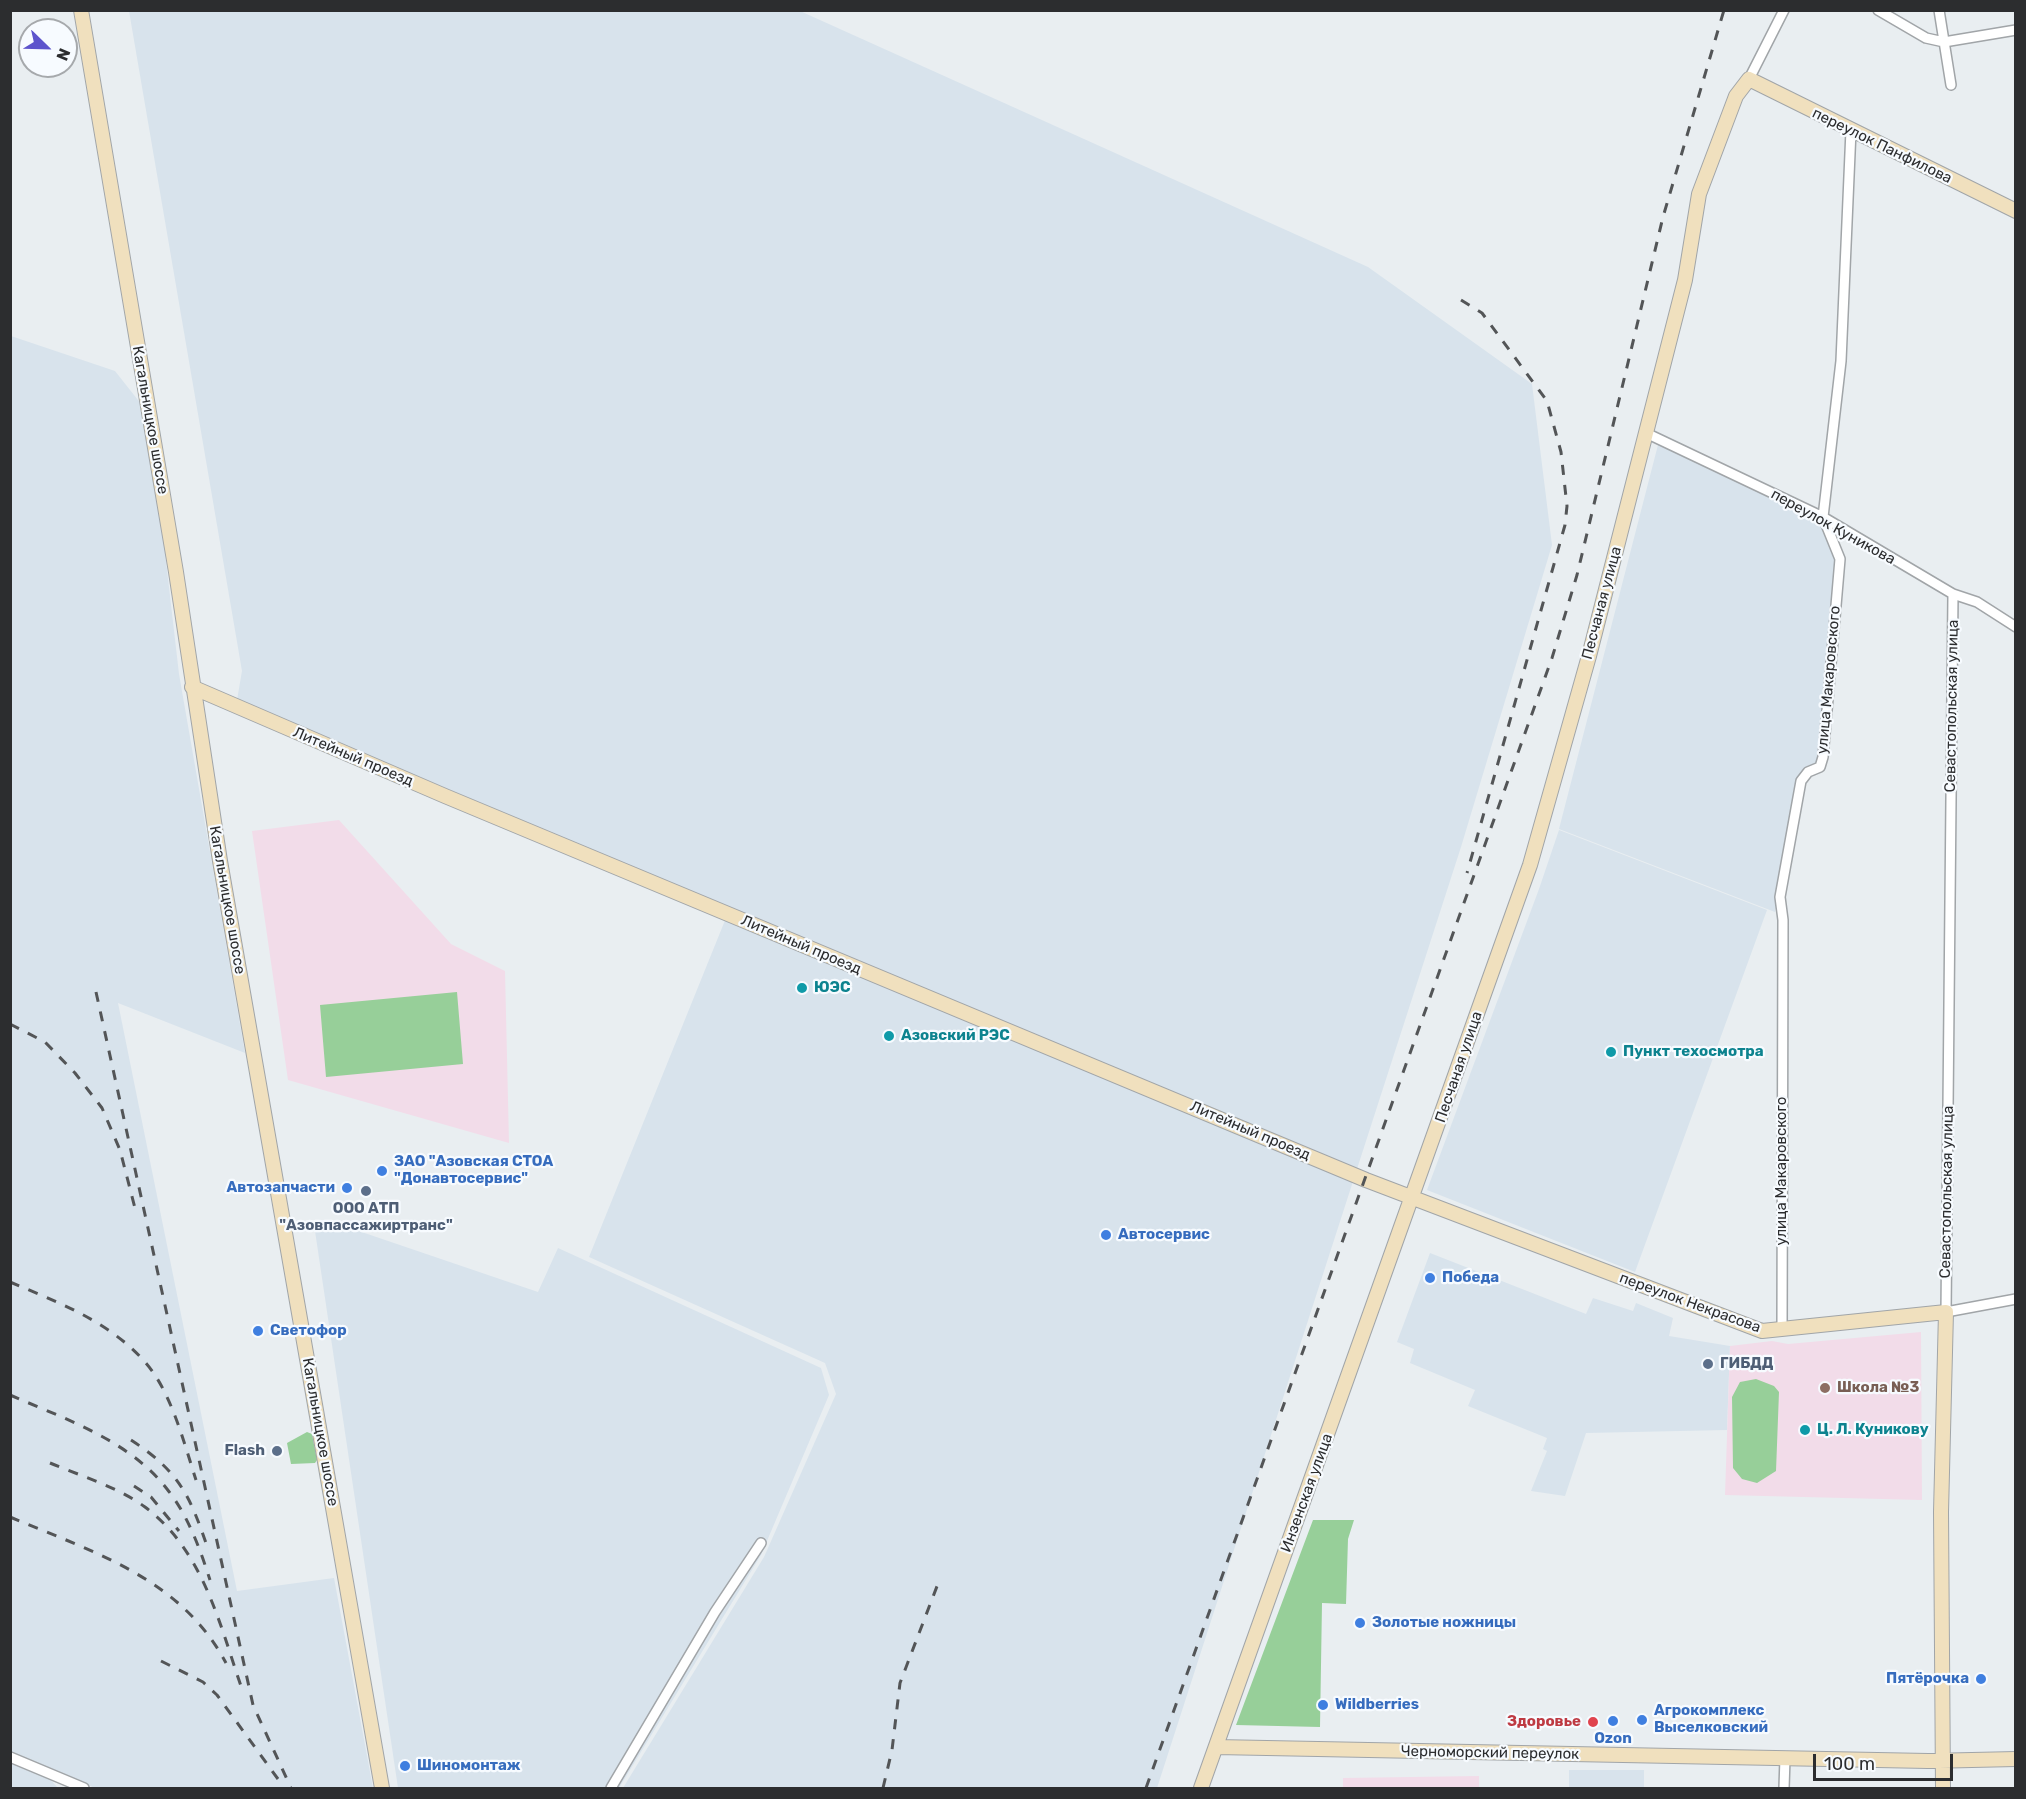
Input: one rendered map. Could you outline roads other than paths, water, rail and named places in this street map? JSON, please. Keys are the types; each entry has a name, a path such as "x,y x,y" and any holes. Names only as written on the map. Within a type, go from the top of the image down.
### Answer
{"main road":[{"name":"Кагальницкое шоссе","path":"81,10 176,572 224,884 382,1788"},
{"name":"переулок Панфилова","path":"1749,79 2016,211"},
{"name":"Песчаная улица","path":"1413,1198 1530,865 1589,656 1685,280 1699,194 1736,96 1749,79"},
{"name":"Литейный проезд","path":"192,687 445,796 1413,1198"},
{"name":"переулок Некрасова","path":"1413,1198 1762,1331 1946,1312"},
{"name":"Инзенская улица","path":"1201,1788 1413,1198"},
{"name":"Севастопольская улица","path":"1942,1788 1941,1512 1946,1312"},
{"name":"Черноморский переулок","path":"1216,1747 1943,1761 2016,1759"}],"street":[{"name":"Песчаная улица","path":"1749,79 1784,10"},
{"path":"1878,10 1926,38 1944,42 2016,30"},
{"path":"1939,10 1951,85"},
{"name":"улица Макаровского","path":"1782,1330 1783,920 1780,897 1801,781 1808,771 1820,767 1823,757 1840,559 1823,518 1841,361 1851,130"},
{"name":"переулок Куникова","path":"1646,433 1823,518 1953,594 1977,602 2016,627"},
{"name":"Севастопольская улица","path":"1946,1312 1953,594"},
{"name":"переулок Некрасова","path":"1946,1312 2016,1299"},
{"path":"611,1788 715,1612 760,1543"},
{"path":"10,1757 84,1788"},
{"path":"1784,1788 1785,1758"},
{"path":"53,1775 66,1788"}],"railway":[{"path":"1146,1788 1552,658 1577,575 1663,217 1724,10"},
{"path":"1461,300 1482,313 1547,401 1561,452 1567,506 1565,525 1467,873"},
{"path":"96,992 253,1705 291,1788"},
{"path":"10,1024 45,1042 75,1073 102,1108 120,1150 136,1212"},
{"path":"10,1282 100,1324 116,1335 145,1362 169,1402 196,1480"},
{"path":"10,1395 95,1433 115,1444 152,1472 167,1489 187,1521 198,1544 210,1580"},
{"path":"131,1440 161,1463 181,1487 189,1500 208,1549"},
{"path":"50,1463 99,1482 134,1500 165,1525 182,1545 208,1591 243,1692"},
{"path":"134,1486 151,1497 179,1531"},
{"path":"10,1517 103,1556 160,1589 185,1609 207,1634 226,1663"},
{"path":"883,1788 892,1750 900,1683 939,1581"},
{"path":"161,1661 203,1682 217,1695 278,1779"}],"place":[{"name":"ЮЭС","path":"802,988"},
{"name":"Азовский РЭС","path":"889,1036"},
{"name":"Пункт техосмотра","path":"1611,1052"},
{"name":"ЗАО \"Азовская СТОА \"Донавтосервис\"","path":"382,1171"},
{"name":"Автозапчасти","path":"347,1188"},
{"name":"ООО АТП \"Азовпассажиртранс\"","path":"366,1191"},
{"name":"Автосервис","path":"1106,1235"},
{"name":"Победа","path":"1430,1278"},
{"name":"Светофор","path":"258,1331"},
{"name":"ГИБДД","path":"1708,1364"},
{"name":"Школа №3","path":"1825,1388"},
{"name":"Ц. Л. Куникову","path":"1805,1430"},
{"name":"Flash","path":"277,1451"},
{"name":"Золотые ножницы","path":"1360,1623"},
{"name":"Пятёрочка","path":"1981,1679"},
{"name":"Wildberries","path":"1323,1705"},
{"name":"Агрокомплекс Выселковский","path":"1642,1720"},
{"name":"Ozon","path":"1613,1721"},
{"name":"Здоровье","path":"1593,1722"},
{"name":"Шиномонтаж","path":"405,1766"}]}
